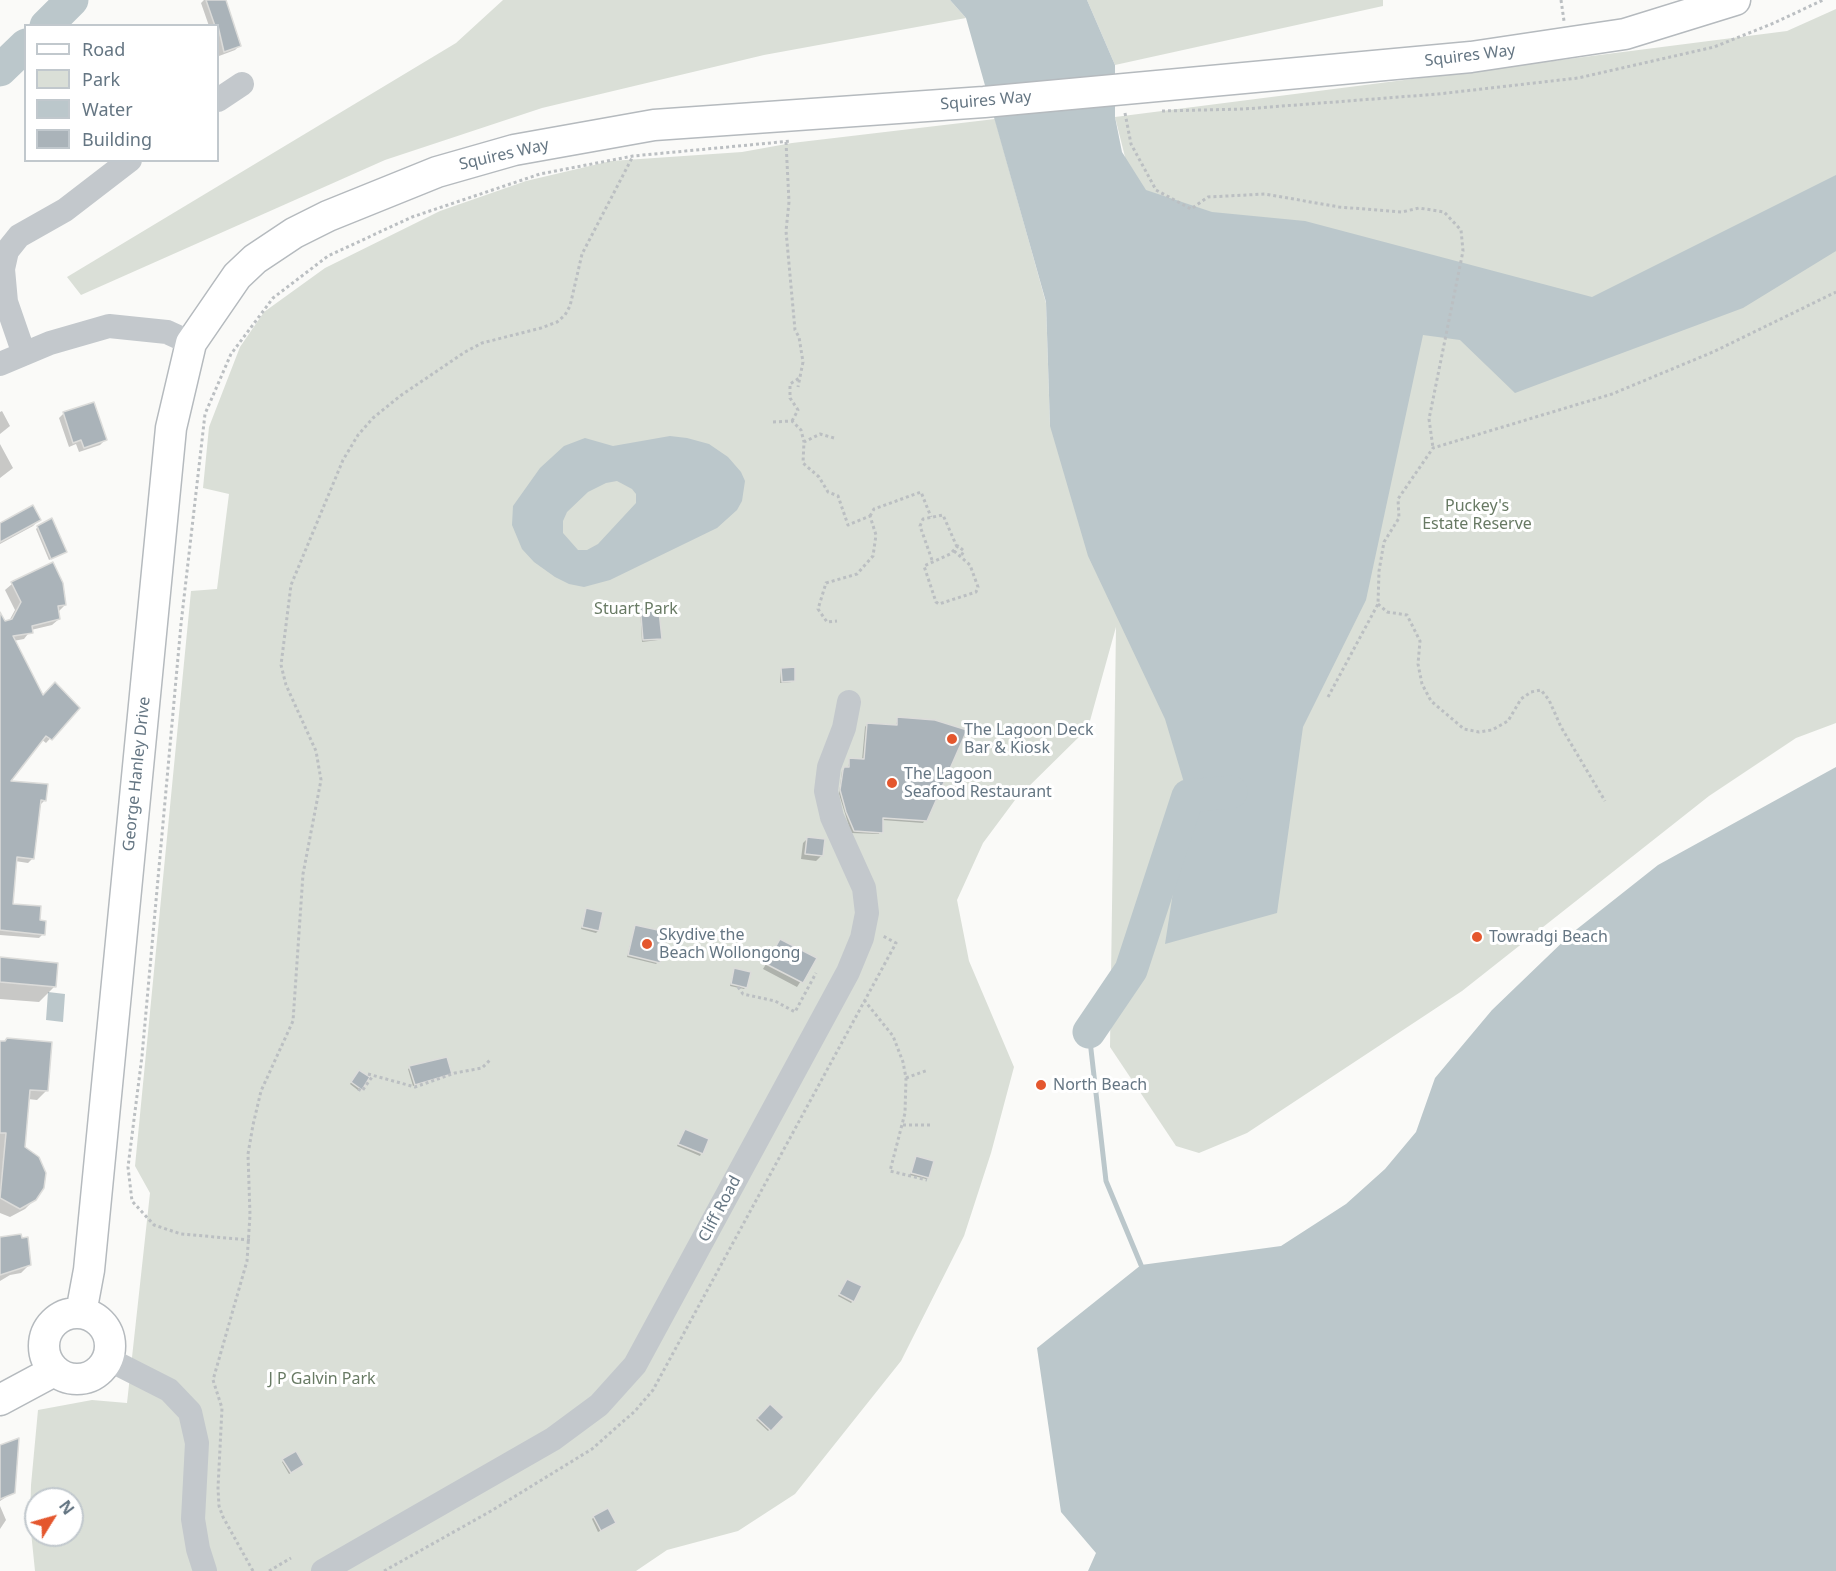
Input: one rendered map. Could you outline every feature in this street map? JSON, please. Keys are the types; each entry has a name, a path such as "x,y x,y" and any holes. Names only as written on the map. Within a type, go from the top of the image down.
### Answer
{"main road":[{"name":"Squires Way","path":"255,259 294,233 361,201 437,172 514,150 654,125 984,102 1116,100 1471,57 1625,34 1735,0"},
{"name":"George Hanley Drive","path":"81,1313 89,1270 171,428 191,342 237,276 255,259"},
{"path":"81,1313 99,1321 106,1329 111,1349 103,1369 84,1379 74,1380 54,1371 45,1353 47,1332 61,1317 81,1313"},
{"path":"0,1400 54,1371"}],"street":[{"path":"219,99 242,84"},
{"path":"24,354 6,302 3,269 7,251 19,236 65,210 127,162"},
{"path":"0,364 80,333 110,326 167,332 191,342"},
{"name":"Cliff Road","path":"323,1571 553,1439 599,1406 635,1365 848,972 862,938 867,913 864,888 832,817 826,791 829,767 844,728 849,702"},
{"path":"108,1359 169,1390 190,1412 197,1443 193,1519 198,1549 205,1571"}],"path":[{"path":"1116,100 1131,144 1156,190 1191,209 1208,197 1265,194 1340,207 1402,212 1419,208 1444,212 1461,230 1463,251 1429,419 1433,448"},
{"path":"786,142 789,202 786,231 795,330 802,349 801,377 798,387"},
{"path":"250,1240 181,1234 154,1225 132,1201 128,1167 142,1056 181,624 206,414 231,354 273,297 328,256 412,217 540,174 660,153"},
{"path":"253,1571 219,1506 222,1408 213,1380 250,1240 248,1154 261,1091 293,1021 303,874 321,780 316,751 286,685 281,665 291,585 342,460 358,435 374,418 400,396 465,352 482,343 541,328 557,322 565,315 570,306 582,254 633,156"},
{"path":"1328,697 1378,604 1379,571 1384,542 1399,518 1398,499 1433,448 1612,394 1713,352 1836,292"},
{"path":"792,422 798,410 790,398 790,384 801,377"},
{"path":"773,422 792,422 801,430 804,442 803,463 819,477 828,492 838,496 848,525 870,516 874,509 921,492 931,517"},
{"path":"804,442 820,434 834,438"},
{"path":"932,560 919,522 940,514 946,517 956,549 957,555 970,565 978,587 976,592 942,604 936,602 924,566 932,560 956,549 962,547 964,551 961,556"},
{"path":"837,621 827,621 818,609 821,598 826,583 857,574 873,556 876,535 870,516"},
{"path":"1378,604 1387,612 1407,615 1420,642 1418,664 1422,684 1431,701 1464,729 1479,732 1492,730 1508,721 1521,699 1531,692 1541,690 1549,700 1561,727 1605,801"},
{"path":"738,987 743,994 775,1001 795,1012 816,973"},
{"path":"864,1000 886,1024 893,1036 903,1062 906,1078 903,1125 890,1171 927,1180"},
{"path":"368,1074 372,1077 415,1087 455,1072 482,1068 491,1059"},
{"path":"906,1078 928,1070"},
{"path":"358,1089 362,1091 372,1077"},
{"path":"903,1125 930,1125"},
{"path":"269,1571 291,1558"}],"green space":[{"path":"503,0 950,0 966,18 764,55 542,108 385,160 81,295 67,277 456,43"},
{"path":"1087,0 1383,0 1383,6 1115,65"},
{"path":"1836,9 1836,723 1796,738 1709,796 1462,991 1247,1133 1199,1153 1176,1146 1110,1047 1116,627 1088,728 1015,800 983,843 957,900 969,961 1014,1067 991,1153 964,1236 901,1361 795,1494 738,1531 667,1550 636,1571 35,1571 33,1547 84,1547 84,1487 31,1487 38,1410 92,1400 127,1403 150,1193 135,1166 191,591 217,589 229,494 203,488 209,427 240,347 264,312 325,268 440,211 526,181 611,161 742,152 792,143 995,119 1046,303 1050,427 1125,157 1115,117 1787,31"}],"water":[{"path":"950,0 1087,0 1115,65 1115,117 1122,152 1146,190 1212,212 1305,221 1592,297 1836,175 1836,251 1743,308 1515,393 1460,340 1423,335 1366,600 1303,727 1277,913 1165,944 1188,796 1165,719 1088,556 1050,426 1046,302 966,18"},
{"path":"670,436 709,444 728,457 741,472 745,481 742,501 737,510 717,528 610,580 584,587 569,584 534,562 522,549 512,525 513,506 540,468 564,446 585,438 613,446","holes":["617,481 632,489 636,494 636,503 598,544 587,550 578,550 563,533 563,521 567,512 588,492 606,483"]},
{"path":"1836,767 1836,1571 1088,1571 1096,1553 1061,1512 1037,1348 1141,1265 1281,1246 1346,1204 1385,1169 1416,1132 1435,1078 1492,1010 1572,933 1658,865"},
{"path":"48,992 65,994 63,1022 46,1020"}],"building":[{"path":"206,0 226,0 241,46 224,52 219,24 214,24"},
{"path":"94,402 107,440 84,448 81,440 73,443 63,412"},
{"path":"33,505 41,520 0,542 0,523"},
{"path":"52,518 67,552 51,559 37,526"},
{"path":"53,562 63,583 66,605 58,606 60,619 32,626 33,633 13,636 43,695 55,682 80,708 52,740 46,736 11,781 48,784 46,801 41,800 34,859 17,857 13,904 41,906 40,920 46,921 45,935 0,930 0,612 5,621 12,619 21,602 11,582"},
{"path":"658,602 662,639 643,640 640,604"},
{"path":"795,667 795,681 782,682 781,668"},
{"name":"The Lagoon Seafood Restaurant","path":"897,717 935,720 967,730 927,821 883,818 883,833 854,831 840,790 844,767 849,767 849,758 864,759 867,723 897,725"},
{"path":"807,837 825,839 823,856 805,854"},
{"path":"586,908 603,912 599,931 582,927"},
{"path":"635,925 667,932 660,963 628,955"},
{"path":"780,939 817,958 803,983 766,964"},
{"path":"0,957 58,963 56,987 0,982"},
{"path":"734,968 751,972 747,988 731,984"},
{"path":"7,1038 52,1042 48,1091 30,1090 25,1147 39,1157 46,1173 44,1188 36,1200 20,1209 0,1198 6,1133 0,1133 0,1041 5,1041"},
{"path":"447,1057 452,1074 415,1085 409,1066"},
{"path":"359,1070 370,1077 362,1090 351,1082"},
{"path":"685,1129 709,1139 703,1154 678,1144"},
{"path":"916,1156 934,1161 929,1178 911,1173"},
{"path":"21,1234 22,1238 28,1237 31,1265 0,1275 0,1237"},
{"path":"847,1279 862,1286 854,1302 839,1294"},
{"path":"770,1404 784,1417 771,1431 757,1418"},
{"path":"19,1438 15,1493 0,1499 0,1445"},
{"path":"296,1451 304,1465 291,1473 282,1459"},
{"path":"608,1508 616,1523 601,1531 593,1516"}],"waterway":[{"path":"48,24 72,0"},
{"path":"0,70 24,47"},
{"path":"1089,1032 1131,970 1188,796 1231,792"},
{"path":"1089,1032 1106,1181 1141,1265"}],"place":[{"name":"The Lagoon Deck Bar & Kiosk","path":"952,739"},
{"name":"The Lagoon Seafood Restaurant","path":"892,783"},
{"name":"Towradgi Beach","path":"1477,937"},
{"name":"Skydive the Beach Wollongong","path":"647,944"},
{"name":"North Beach","path":"1041,1085"}],"park label":[{"name":"Puckey's Estate Reserve","path":"1477,515"},
{"name":"Stuart Park","path":"636,609"},
{"name":"J P Galvin Park","path":"322,1379"}]}
